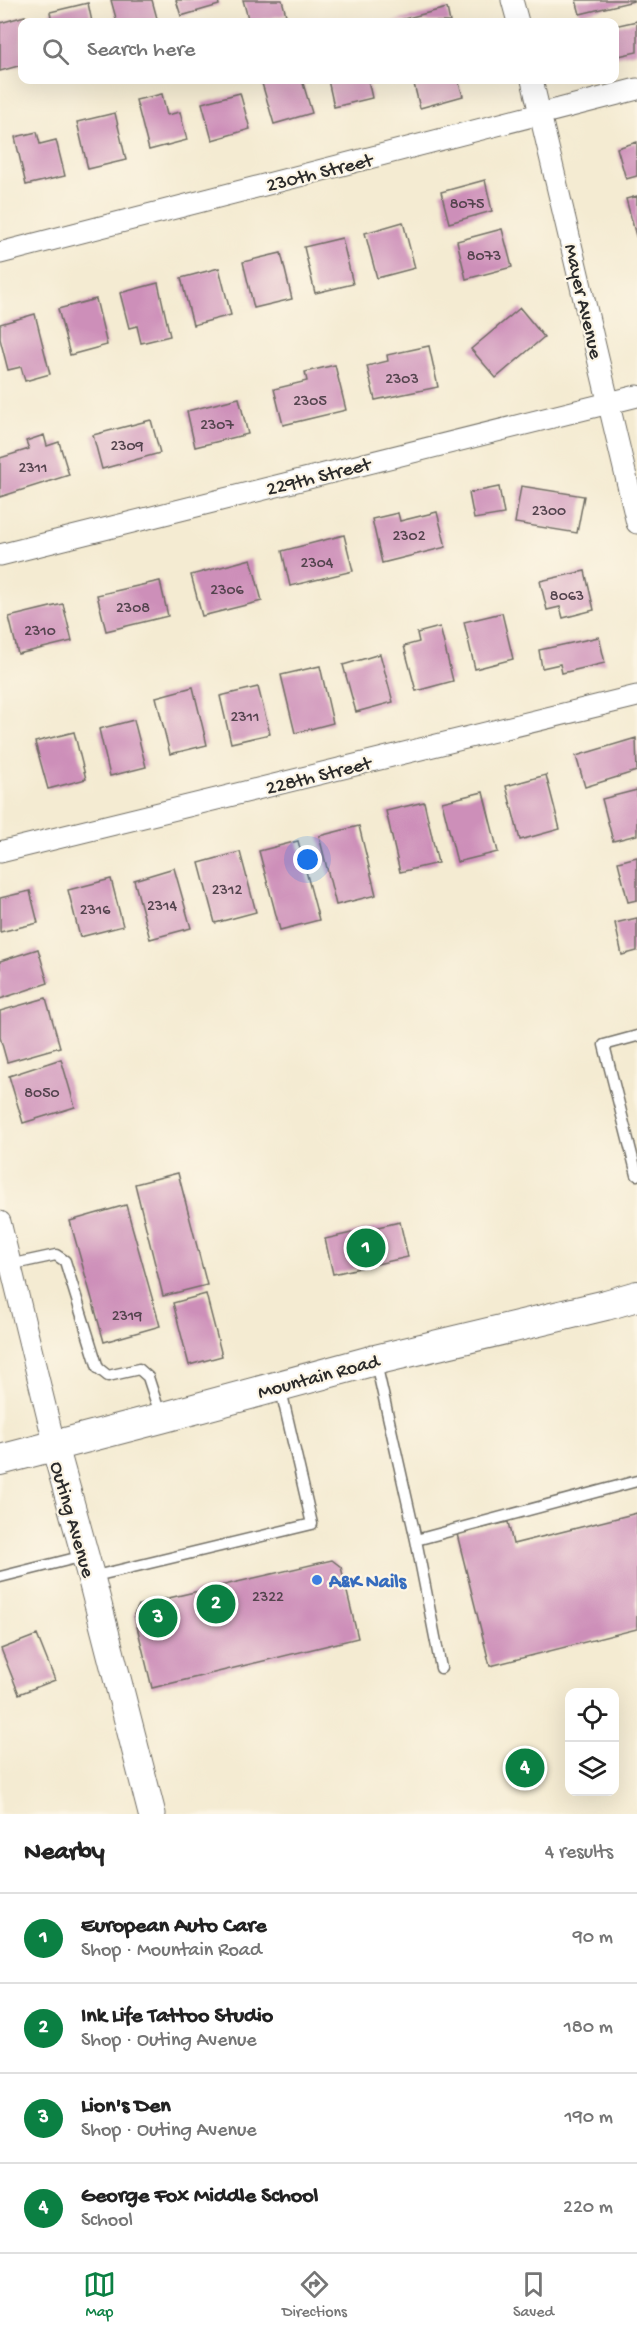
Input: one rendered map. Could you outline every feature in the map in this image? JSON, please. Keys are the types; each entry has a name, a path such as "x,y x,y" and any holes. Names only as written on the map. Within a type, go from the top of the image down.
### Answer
{"main road":[{"name":"Mountain Road","path":"0,1460 161,1419 375,1360 637,1296"}],"street":[{"path":"512,0 517,18"},
{"name":"Mayer Avenue","path":"533,84 637,523"},
{"name":"230th Street","path":"0,252 637,89"},
{"name":"229th Street","path":"0,555 637,396"},
{"name":"228th Street","path":"0,852 637,696"},
{"name":"Outing Avenue","path":"0,1222 4,1265 88,1566 152,1814"}],"lane":[{"path":"637,1036 604,1045 637,1175"},
{"path":"4,1265 56,1255 65,1261 98,1368 108,1376 139,1369 148,1377 161,1419"},
{"path":"375,1360 416,1540 441,1668"},
{"path":"0,1577 88,1566 312,1524 280,1385"},
{"path":"416,1540 637,1481"}],"building":[{"path":"111,0 152,0 157,18 116,18"},
{"path":"176,0 218,0 219,5 181,16"},
{"path":"243,0 282,0 286,15 248,18"},
{"path":"576,0 634,0 634,1 580,14"},
{"path":"88,3 91,18 51,18 50,12"},
{"path":"447,8 449,18 408,18"},
{"path":"25,16 26,18 18,18 18,66 0,71 0,23"},
{"path":"637,21 637,52 619,56 619,25"},
{"path":"262,84 303,84 312,113 274,124"},
{"path":"329,84 369,84 372,98 334,107"},
{"path":"414,84 459,84 463,96 420,108"},
{"path":"240,93 250,129 212,140 202,103"},
{"path":"162,94 167,115 180,112 187,140 149,150 136,100"},
{"path":"115,113 126,160 88,169 77,122"},
{"path":"37,132 40,144 56,140 65,176 26,185 15,137"},
{"path":"637,142 637,176 626,179 617,148"},
{"path":"485,180 492,211 449,223 441,192"},
{"path":"637,196 637,235 636,236 626,199"},
{"path":"403,222 415,268 377,278 365,233"},
{"path":"502,229 512,267 466,279 457,241"},
{"path":"342,238 353,284 315,293 304,247"},
{"path":"281,253 292,299 254,308 243,262"},
{"path":"219,268 231,315 193,325 181,278"},
{"path":"158,283 170,336 141,343 137,326 129,328 120,293"},
{"path":"96,299 107,345 70,355 58,309"},
{"path":"520,308 544,337 496,378 471,349"},
{"path":"35,314 50,374 25,381 21,367 8,370 0,339 0,324"},
{"path":"429,346 438,387 375,400 367,366 388,361 387,355"},
{"path":"335,365 346,410 283,425 274,389 307,381 305,372"},
{"path":"239,398 248,434 195,447 187,411"},
{"path":"151,420 160,453 102,469 93,435"},
{"path":"44,435 47,446 59,442 69,475 0,497 0,458 29,449 26,441"},
{"path":"521,486 584,496 577,533 515,523"},
{"path":"499,487 504,514 474,519 469,493"},
{"path":"437,512 446,547 382,563 372,519 398,513 400,521"},
{"path":"344,535 353,571 290,586 282,551"},
{"path":"251,559 262,601 202,616 191,575"},
{"path":"585,571 594,610 563,618 560,607 547,610 540,581"},
{"path":"160,581 168,616 106,631 97,595"},
{"path":"63,604 72,641 18,654 9,617"},
{"path":"502,613 513,659 475,669 464,622"},
{"path":"440,627 453,681 416,691 404,646 419,642 417,633"},
{"path":"599,637 605,663 562,673 560,664 542,668 539,650"},
{"path":"380,654 393,702 356,712 343,665"},
{"path":"320,666 333,723 295,733 281,675"},
{"path":"193,687 207,745 170,754 156,697"},
{"path":"258,687 270,734 231,743 220,696"},
{"path":"134,720 146,767 110,776 99,729"},
{"path":"74,732 86,779 48,789 35,742"},
{"path":"636,738 637,771 585,787 576,756"},
{"path":"546,775 560,829 520,840 506,786"},
{"path":"637,790 637,835 613,841 602,799"},
{"path":"483,792 498,852 457,862 442,802"},
{"path":"424,802 438,863 400,872 386,811"},
{"path":"359,826 376,895 336,905 319,836"},
{"path":"298,841 319,920 280,930 259,851"},
{"path":"240,852 256,912 215,923 199,863"},
{"path":"637,857 637,900 628,902 618,862"},
{"path":"174,868 191,928 150,939 134,880"},
{"path":"111,879 123,926 80,937 68,890"},
{"path":"30,891 38,923 0,932 0,898"},
{"path":"637,918 637,951 622,955 615,923"},
{"path":"38,949 48,983 0,999 0,961"},
{"path":"46,998 60,1047 7,1062 0,1037 0,1011"},
{"path":"61,1059 75,1107 23,1123 9,1076"},
{"path":"178,1173 207,1285 163,1296 135,1184"},
{"path":"126,1205 160,1326 104,1342 70,1221"},
{"path":"400,1222 408,1257 333,1274 325,1239"},
{"path":"206,1294 222,1356 189,1365 173,1303"},
{"path":"637,1513 637,1629 490,1666 457,1534 508,1522 513,1544"},
{"path":"332,1560 341,1567 358,1638 152,1688 134,1614 139,1605"},
{"path":"37,1635 55,1680 19,1694 1,1649"}],"place":[{"name":"European Auto Care","path":"366,1248"},
{"name":"A&K Nails","path":"317,1580"},
{"name":"Ink Life Tattoo Studio","path":"216,1604"},
{"name":"Lion's Den","path":"158,1618"},
{"name":"George Fox Middle School","path":"525,1768"}]}
